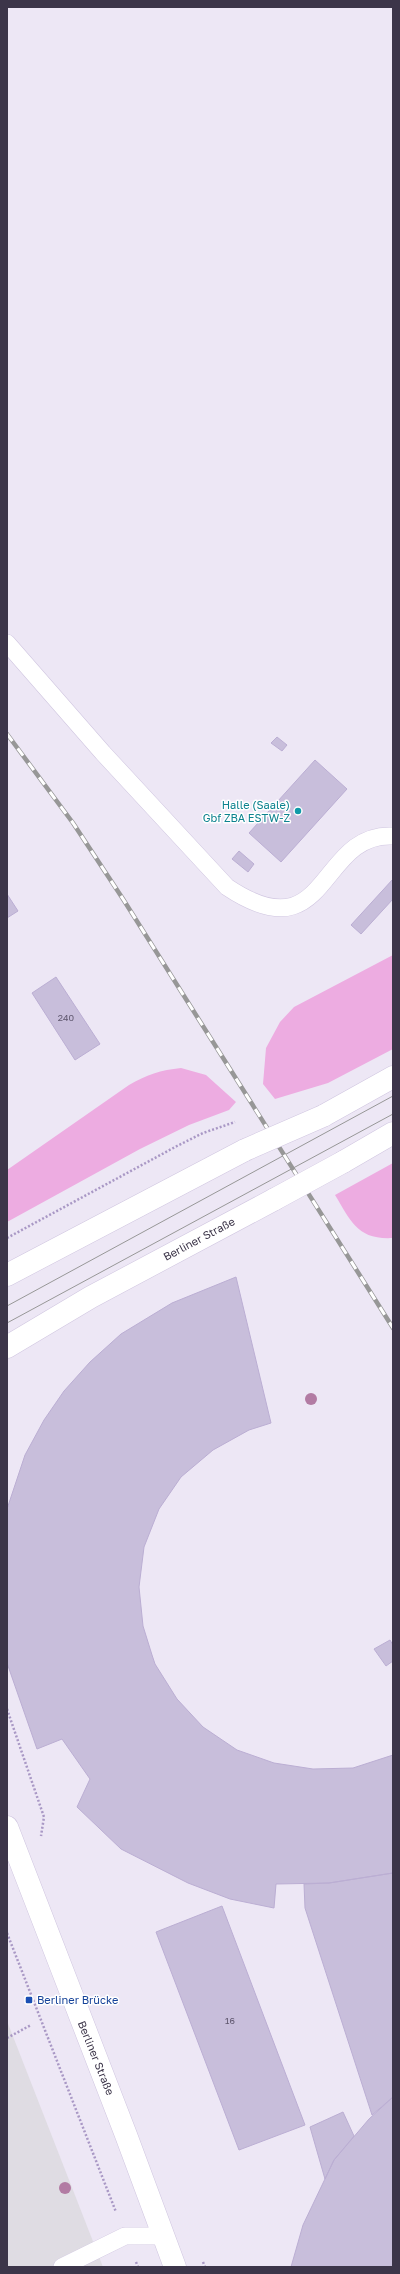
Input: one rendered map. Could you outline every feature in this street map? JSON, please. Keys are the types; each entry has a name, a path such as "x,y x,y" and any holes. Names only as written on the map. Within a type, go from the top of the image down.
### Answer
{"street":[{"path":"7,1275 246,1150 323,1116 393,1077"},
{"name":"Berliner Straße","path":"7,1347 91,1297 275,1199 393,1133"},
{"name":"Berliner Straße","path":"7,1827 126,2135 175,2267"}],"lane":[{"path":"7,643 102,753 228,887 248,901 264,906 285,909 305,901 348,854 364,842 393,836"},
{"path":"62,2267 125,2236 163,2236"}],"path":[{"path":"7,1238 177,1146 203,1133 239,1121"},
{"path":"7,1709 44,1817"},
{"path":"7,1933 138,2267"},
{"path":"7,2038 31,2025"}],"shaded area":[{"path":"393,955 393,1049 328,1083 275,1099 263,1084 266,1048 280,1022 294,1007"},
{"path":"181,1068 206,1075 236,1102 229,1110 189,1125 140,1149 7,1222 7,1170 129,1085 141,1078 167,1070"},
{"path":"393,1163 393,1238 371,1236 356,1227 335,1195"},
{"path":"7,2021 103,2267 7,2267"}],"building":[{"path":"277,737 287,745 282,751 271,743"},
{"name":"Halle (Saale) Gbf ZBA ESTW-Z","path":"315,760 347,789 281,862 249,833"},
{"path":"239,851 254,864 248,872 232,859"},
{"path":"393,879 393,899 361,934 351,925"},
{"path":"7,894 18,911 7,918"},
{"path":"56,977 100,1044 75,1060 32,993"},
{"path":"236,1277 271,1423 249,1430 213,1450 181,1477 159,1509 144,1547 139,1587 143,1626 152,1655 155,1664 177,1699 203,1727 237,1750 274,1763 313,1769 353,1768 393,1755 393,1873 329,1883 276,1884 274,1908 230,1899 188,1883 121,1849 77,1807 90,1779 62,1739 37,1749 7,1663 7,1509 25,1455 44,1420 64,1391 90,1362 121,1334 172,1303"},
{"path":"390,1640 393,1645 393,1661 386,1666 374,1649"},
{"path":"393,1873 393,2097 372,2115 305,1908 304,1884 329,1883"},
{"path":"222,1906 305,2125 239,2150 156,1932"},
{"path":"393,2097 393,2267 291,2267 303,2225 334,2160 369,2119"},
{"path":"343,2112 354,2136 334,2160 325,2179 310,2127"}],"tram line":[{"path":"7,1306 393,1096"},
{"path":"7,1323 393,1114"}],"railway":[{"path":"7,734 73,823 123,899 393,1328"}],"place":[{"name":"Halle (Saale) Gbf ZBA ESTW-Z","path":"298,811"},
{"name":"Berliner Brücke","path":"29,2000"}]}
